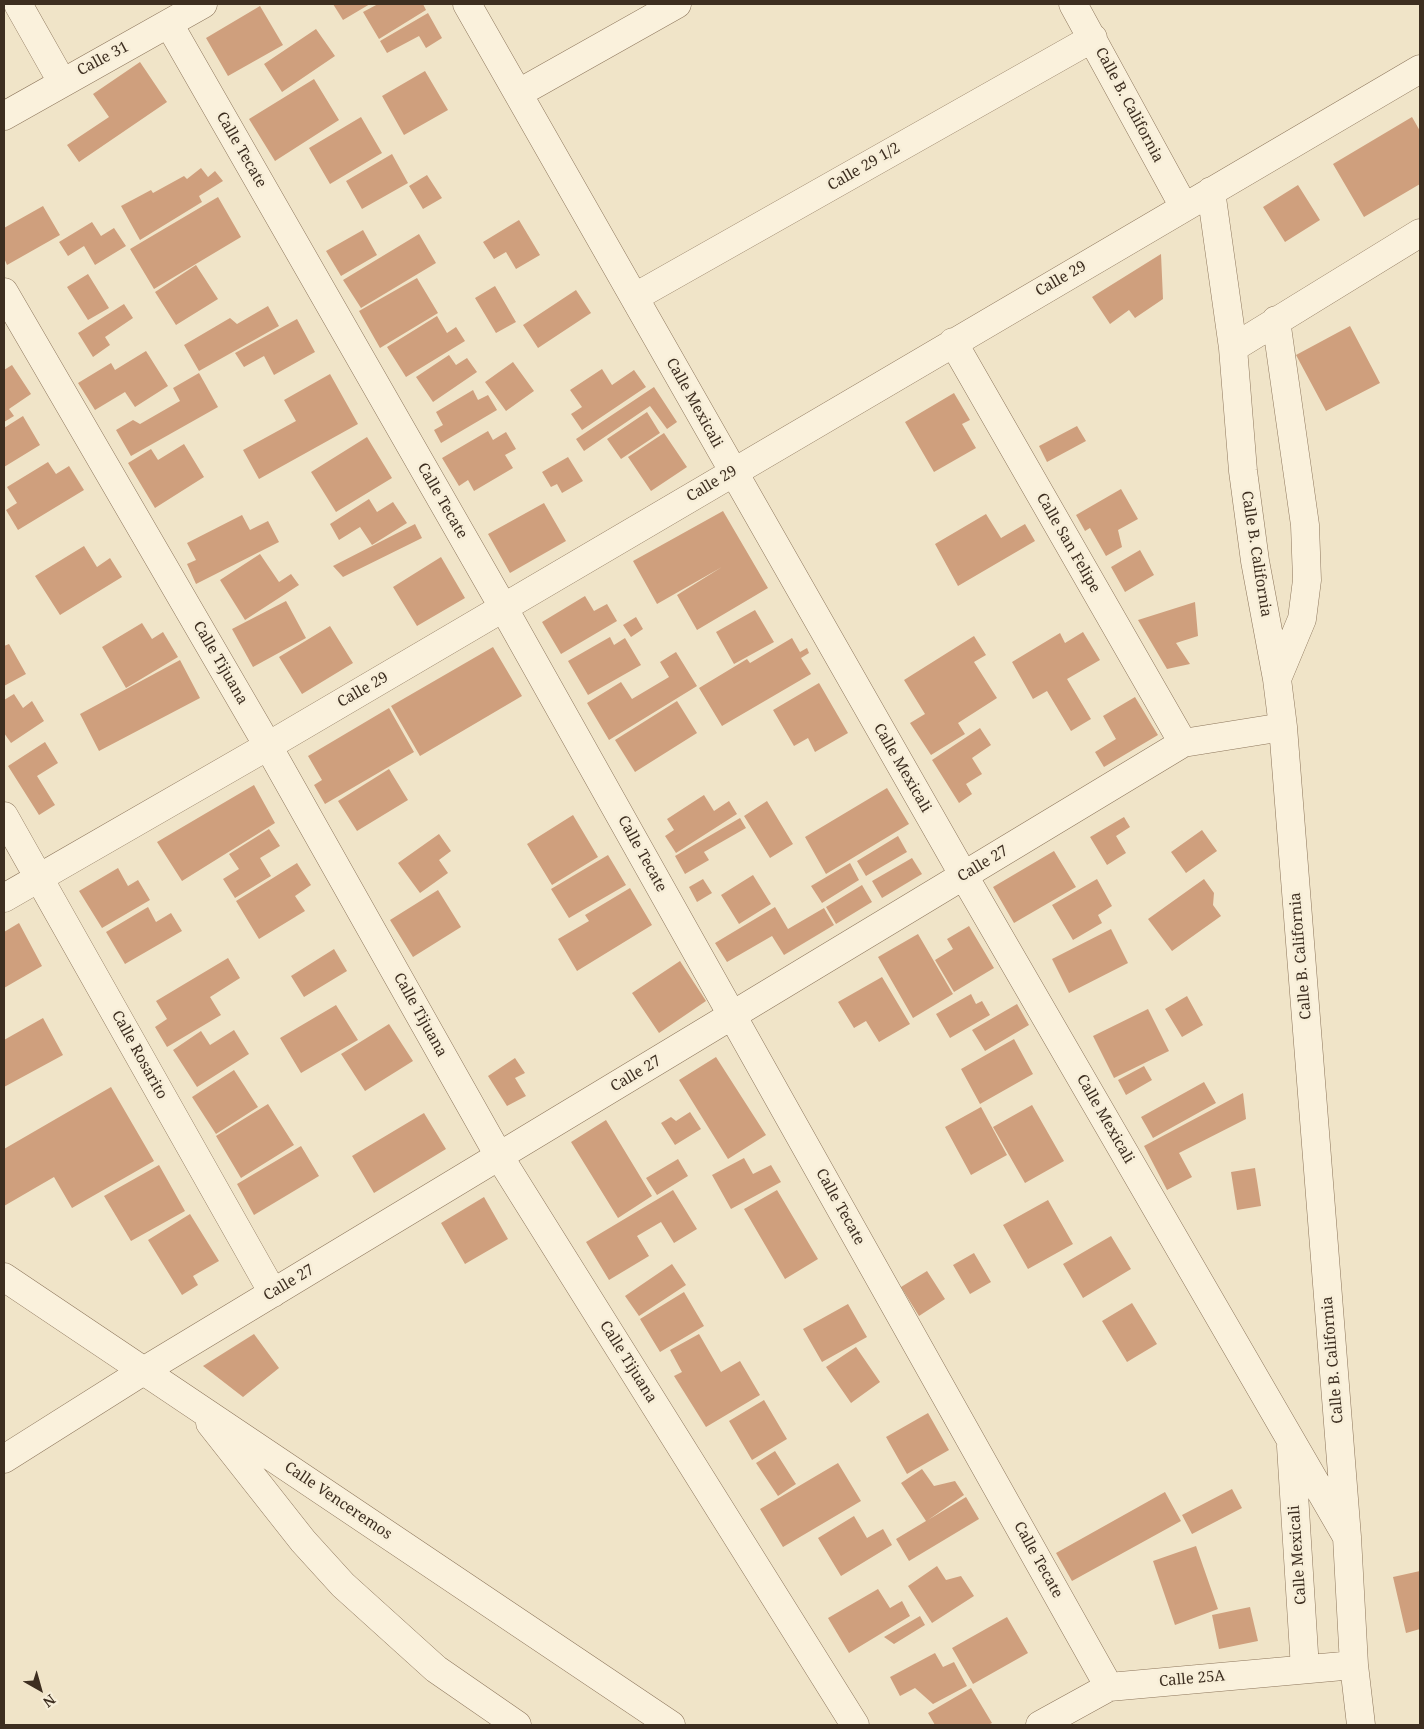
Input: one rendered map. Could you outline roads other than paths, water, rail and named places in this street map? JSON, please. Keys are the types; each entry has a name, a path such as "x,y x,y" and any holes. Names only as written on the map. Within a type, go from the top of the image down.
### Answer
{"street":[{"path":"18,4 62,82"},
{"name":"Calle 31","path":"4,116 203,4"},
{"name":"Calle Mexicali","path":"467,4 636,297 732,471 964,876 1347,1537"},
{"path":"519,93 677,4"},
{"name":"Calle B. California","path":"1073,4 1184,207"},
{"name":"Calle Tecate","path":"169,24 503,607 1109,1687"},
{"name":"Calle 29 1/2","path":"636,297 1093,38"},
{"name":"Calle 29","path":"4,898 268,746 732,471 1420,69"},
{"name":"Calle B. California","path":"1212,191 1233,348 1243,471 1254,552 1277,679 1283,727 1347,1537 1354,1665 1361,1725"},
{"path":"1233,348 1420,233"},
{"name":"Calle Tijuana","path":"4,292 268,746 499,1156 855,1725"},
{"path":"1276,320 1305,525 1307,580 1302,619 1277,679"},
{"name":"Calle San Felipe","path":"953,342 1183,744"},
{"name":"Calle 27","path":"4,1459 145,1370 1183,744 1283,727"},
{"name":"Calle Rosarito","path":"4,816 273,1294"},
{"name":"Calle Venceremos","path":"4,1277 671,1725"},
{"path":"195,1404 303,1541 343,1585 436,1669 517,1725"},
{"name":"Calle Mexicali","path":"1291,1440 1305,1669"},
{"name":"Calle 25A","path":"1040,1725 1109,1687 1354,1665"}]}
